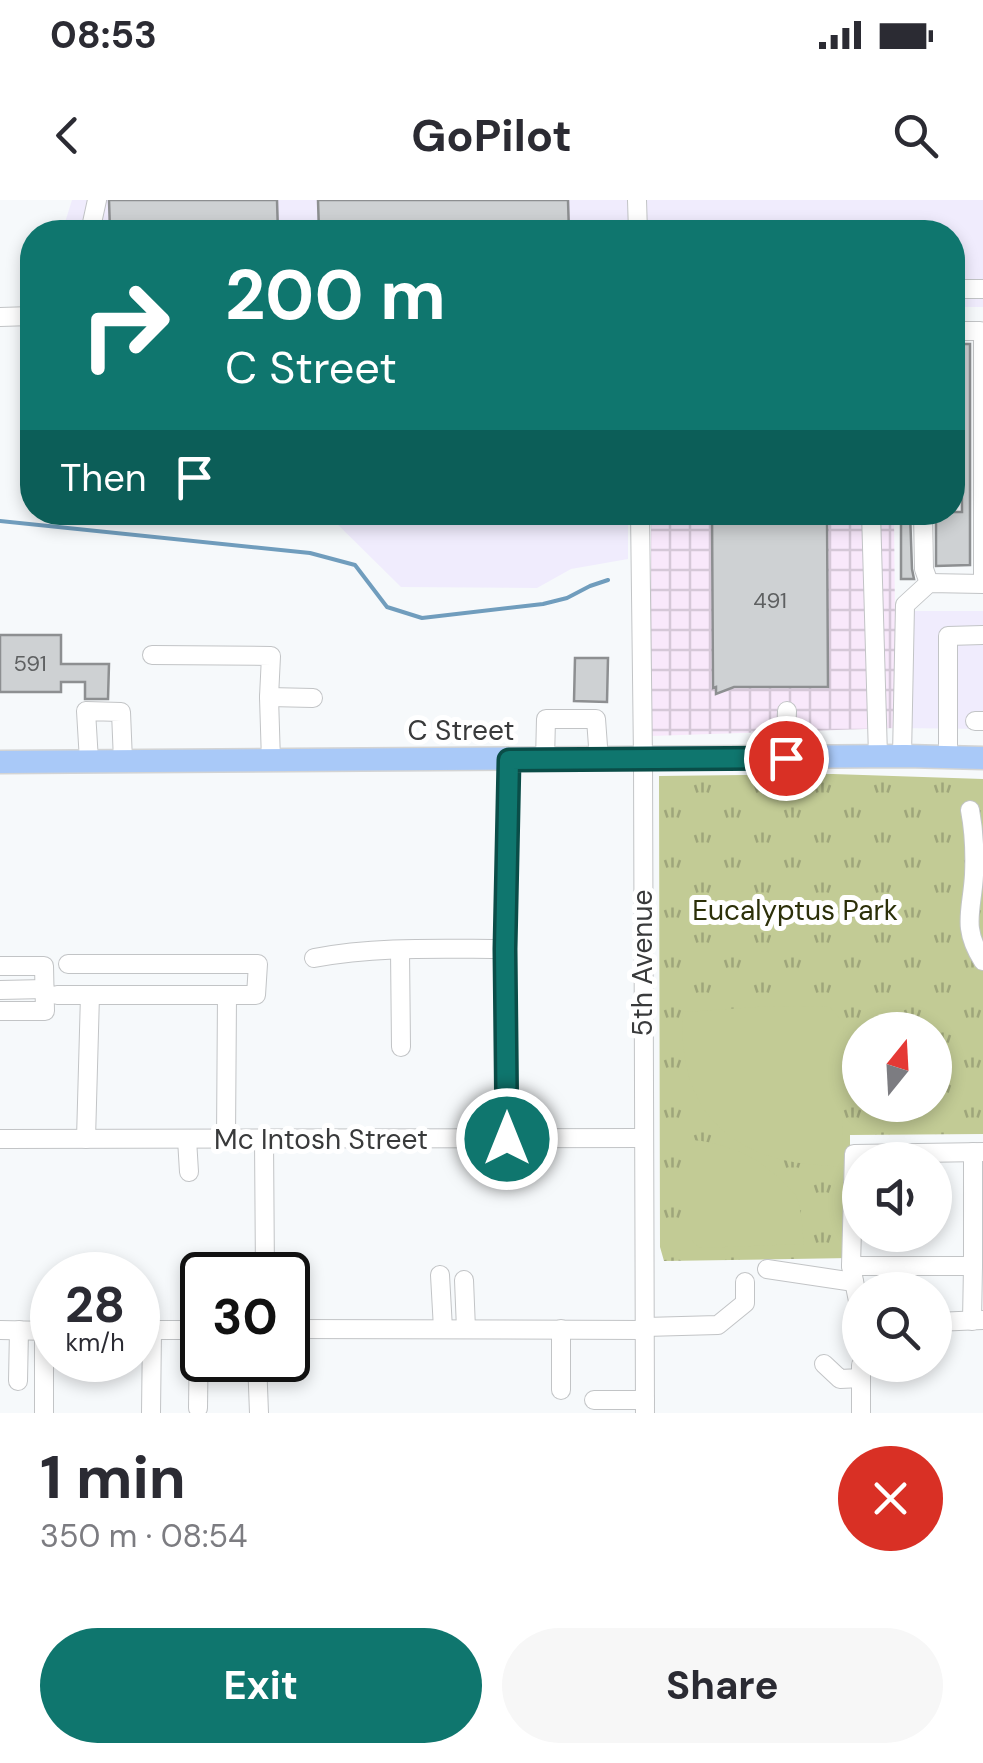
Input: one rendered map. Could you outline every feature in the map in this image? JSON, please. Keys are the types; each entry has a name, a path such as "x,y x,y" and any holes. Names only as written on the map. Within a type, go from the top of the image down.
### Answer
{"main road":[{"name":"C Street","path":"0,762 983,758"}],"street":[{"path":"902,756 906,605 929,583 983,582 983,334 965,331"},
{"name":"5th Avenue","path":"640,525 644,1406"},
{"path":"871,525 878,756"},
{"path":"923,525 924,570 929,583"},
{"path":"948,758 948,636 983,635"},
{"path":"152,655 271,656 270,761"},
{"path":"269,697 313,698"},
{"path":"89,762 77,709 121,712 123,761"},
{"path":"786,758 787,711"},
{"path":"545,760 546,719 596,719 599,760"},
{"path":"507,1139 505,949 509,760"},
{"path":"970,810 974,851 968,927 983,961"},
{"path":"314,958 342,952 505,949"},
{"path":"400,950 401,1047"},
{"path":"0,990 90,996 256,996 258,964 68,964"},
{"path":"120,996 121,964"},
{"path":"192,964 192,995"},
{"path":"0,966 44,966 51,992 45,1011 0,1011"},
{"path":"226,1139 227,995"},
{"path":"86,1139 90,996"},
{"name":"Mc Intosh Street","path":"0,1138 642,1138"},
{"path":"187,1139 189,1172"},
{"path":"264,1140 264,1252"},
{"path":"853,1272 854,1154 978,1152 973,1266 978,1320 952,1321"},
{"path":"883,1272 973,1266"},
{"path":"768,1270 842,1273"},
{"path":"440,1275 443,1329"},
{"path":"464,1280 466,1329"},
{"path":"310,1329 560,1330 718,1325 746,1303 745,1282"},
{"path":"0,1330 30,1330"},
{"path":"18,1381 20,1330"},
{"path":"560,1330 561,1390"},
{"path":"824,1364 842,1378"},
{"path":"44,1413 45,1382"},
{"path":"148,1382 151,1413"},
{"path":"198,1408 199,1382"},
{"path":"258,1382 259,1413"},
{"path":"861,1382 861,1413"},
{"path":"594,1400 644,1406"}],"shaded area":[{"path":"72,200 629,200 629,220 66,220"},
{"path":"644,200 983,200 983,307 965,307 965,220 643,220"},
{"path":"338,525 628,525 628,559 571,569 537,588 401,587"},
{"path":"651,525 894,525 896,728 651,736"},
{"path":"893,611 983,611 983,729 896,728"}],"green space":[{"name":"Eucalyptus Park","path":"833,774 983,779 983,1134 850,1135 850,1142 842,1142 842,1252 850,1252 850,1258 664,1261 660,1247 659,776"},
{"path":"771,1006 830,1007 842,1021 842,1167 788,1161 761,1153 719,1127 693,1088 686,1065 683,1012"},
{"path":"692,1140 742,1153 775,1174 796,1196 804,1244 699,1248 692,1240"}],"building":[{"path":"109,200 277,200 278,220 110,220"},
{"path":"318,200 568,200 569,220 319,220"},
{"path":"965,344 970,344 970,565 936,566 936,525 965,525"},
{"path":"712,525 827,525 828,687 734,687 716,694 716,687 713,688"},
{"path":"901,525 910,525 914,579 901,579"},
{"path":"0,635 61,635 61,664 109,664 108,699 85,699 85,682 61,682 61,692 0,692"},
{"path":"575,658 608,658 607,702 574,701"}],"waterway":[{"path":"0,521 20,523"},
{"path":"39,525 310,553 355,565 387,607 422,618 543,604 608,580"}],"route":[{"path":"507,1139 505,949 509,760 786,758"}]}
